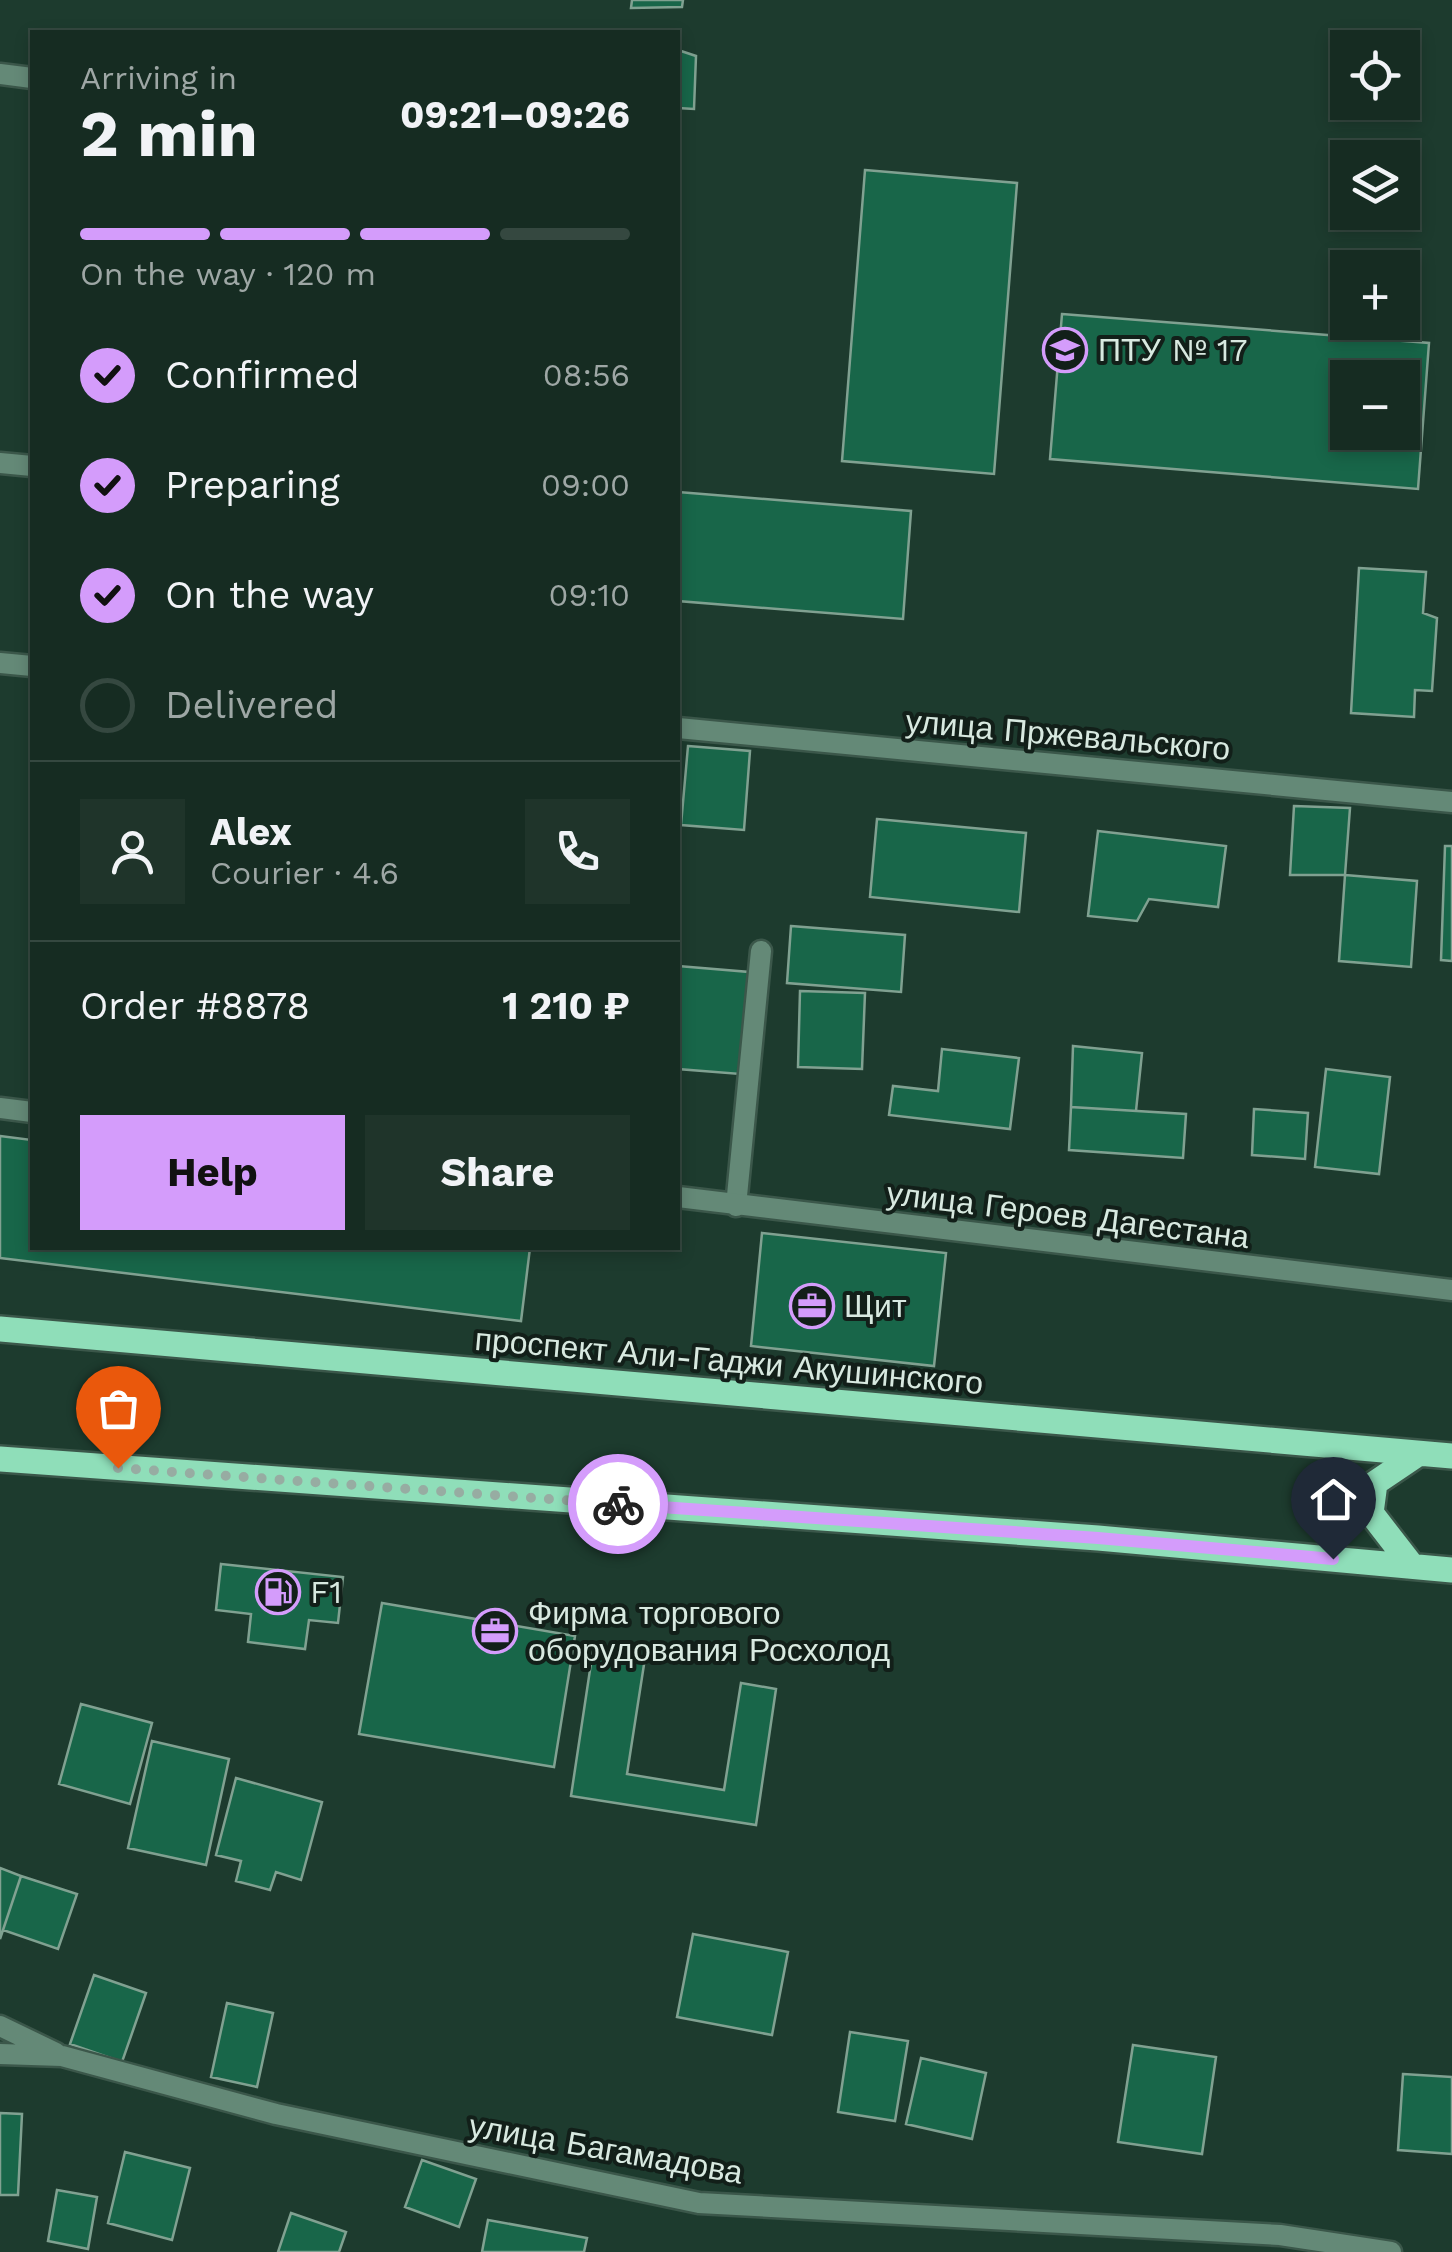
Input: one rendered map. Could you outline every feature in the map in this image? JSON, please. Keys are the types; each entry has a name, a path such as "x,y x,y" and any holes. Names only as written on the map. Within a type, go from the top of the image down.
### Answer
{"main road":[{"name":"проспект Али-Гаджи Акушинского","path":"0,1329 1452,1456"},
{"path":"1412,1566 1371,1514 1375,1483 1418,1454"},
{"path":"0,1459 1058,1535 1452,1570"}],"street":[{"path":"0,74 30,78"},
{"path":"0,463 30,466"},
{"path":"0,662 30,666"},
{"name":"улица Пржевальского","path":"680,728 1452,802"},
{"path":"736,1206 761,951"},
{"path":"0,1108 30,1112"},
{"name":"улица Героев Дагестана","path":"680,1197 1452,1290"},
{"path":"0,2026 62,2056"},
{"name":"улица Багамадова","path":"0,2054 62,2056 276,2114 699,2203 1280,2235 1391,2252"}],"building":[{"path":"632,0 683,0 682,7 631,8"},
{"path":"680,51 696,56 694,109 680,108"},
{"path":"865,170 1017,183 994,474 842,461"},
{"path":"1062,314 1330,335 1330,340 1429,343 1418,489 1050,459"},
{"path":"680,492 911,511 903,619 680,601"},
{"path":"1359,568 1426,572 1423,613 1437,618 1432,691 1415,690 1414,717 1351,713"},
{"path":"688,746 750,751 744,830 681,825"},
{"path":"1294,806 1350,808 1345,875 1290,875"},
{"path":"877,819 1026,833 1019,912 870,897"},
{"path":"1098,831 1226,846 1218,907 1149,899 1137,921 1088,916"},
{"path":"1445,846 1452,846 1452,961 1441,960"},
{"path":"1345,875 1417,881 1411,967 1339,961"},
{"path":"791,926 905,935 901,992 787,983"},
{"path":"680,966 749,972 740,1074 680,1069"},
{"path":"800,991 865,993 862,1069 798,1067"},
{"path":"1073,1046 1142,1053 1136,1111 1071,1107"},
{"path":"942,1049 1019,1058 1010,1129 889,1115 893,1086 938,1091"},
{"path":"1326,1069 1390,1077 1379,1174 1315,1167"},
{"path":"1071,1107 1186,1114 1183,1158 1069,1150"},
{"path":"1254,1109 1308,1113 1305,1159 1252,1155"},
{"path":"0,1136 30,1140 30,1250 530,1250 521,1321 0,1258"},
{"path":"762,1233 946,1253 934,1366 751,1346"},
{"path":"221,1564 343,1577 338,1623 309,1620 305,1649 248,1642 251,1614 216,1610"},
{"path":"382,1603 575,1636 554,1767 359,1734"},
{"path":"593,1650 645,1658 627,1774 724,1790 741,1683 776,1689 756,1825 571,1796"},
{"path":"81,1704 152,1723 130,1804 59,1784"},
{"path":"152,1741 229,1759 206,1865 128,1848"},
{"path":"236,1778 322,1802 301,1880 276,1872 270,1890 236,1881 241,1861 216,1855"},
{"path":"0,1868 21,1876 0,1939"},
{"path":"21,1876 77,1894 58,1949 3,1930"},
{"path":"693,1934 788,1952 772,2035 677,2017"},
{"path":"94,1975 146,1993 122,2062 70,2044"},
{"path":"227,2003 273,2013 257,2087 211,2077"},
{"path":"850,2032 908,2041 895,2121 838,2112"},
{"path":"1133,2045 1216,2057 1202,2154 1118,2142"},
{"path":"921,2058 986,2073 972,2139 906,2124"},
{"path":"1403,2074 1452,2077 1452,2154 1398,2150"},
{"path":"0,2113 22,2114 18,2195 0,2195"},
{"path":"125,2152 190,2168 172,2240 108,2223"},
{"path":"422,2160 476,2179 459,2227 405,2207"},
{"path":"57,2190 97,2197 88,2249 48,2241"},
{"path":"291,2213 346,2232 339,2252 278,2252"},
{"path":"488,2220 587,2238 584,2252 482,2252"}],"way so far":[{"path":"118,1468 618,1504"}],"place":[{"name":"ПТУ № 17","path":"1065,350"},
{"name":"Щит","path":"812,1306"},
{"name":"F1","path":"278,1592"},
{"name":"Фирма торгового оборудования Росхолод","path":"495,1631"}],"route":[{"path":"618,1504 1333,1559"}]}
